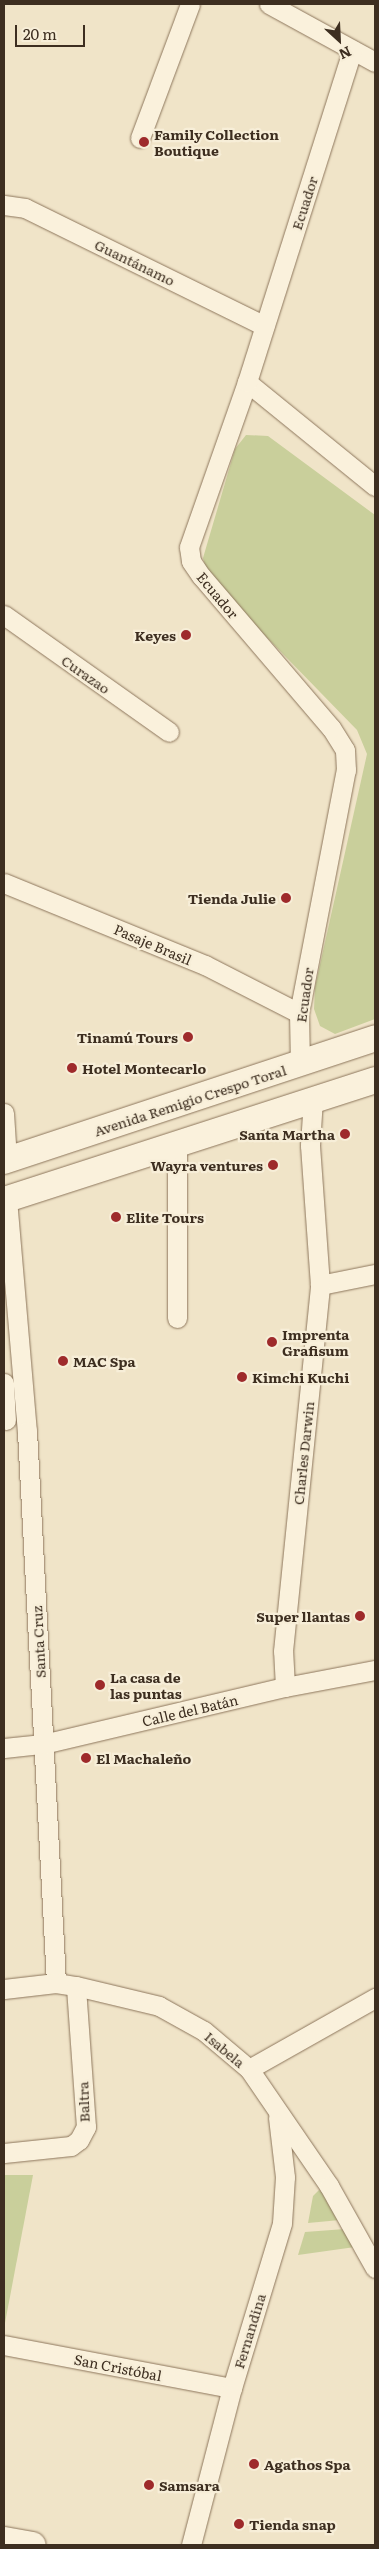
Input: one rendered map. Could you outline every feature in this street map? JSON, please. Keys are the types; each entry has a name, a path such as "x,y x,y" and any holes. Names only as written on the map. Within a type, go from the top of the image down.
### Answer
{"main road":[{"name":"Avenida Remigio Crespo Toral","path":"6,1160 300,1065 375,1038"},
{"path":"5,1200 375,1080"},
{"path":"4,2540 33,2545"}],"street":[{"path":"140,138 190,4"},
{"path":"269,4 375,62"},
{"name":"Ecuador","path":"300,1065 299,1013 346,770 345,750 331,728 201,576 191,561 190,554 208,488 247,382 352,50"},
{"name":"Guantánamo","path":"4,205 25,208 265,326"},
{"path":"247,382 375,486"},
{"name":"Curazao","path":"4,616 169,732"},
{"name":"Pasaje Brasil","path":"4,883 204,965 299,1013"},
{"name":"Charles Darwin","path":"286,1687 283,1651 320,1285 310,1146 313,1099"},
{"path":"4,1113 6,1160"},
{"path":"177,1145 177,1318"},
{"name":"Santa Cruz","path":"5,1200 27,1431 56,1983"},
{"path":"320,1285 375,1274"},
{"path":"4,1316 16,1301"},
{"path":"4,1383 6,1420"},
{"name":"Calle del Batán","path":"4,1748 43,1744 286,1687 375,1670"},
{"name":"Isabela","path":"4,1989 56,1983 76,1986 159,2006 204,2031 248,2069 277,2115 329,2186 375,2268"},
{"name":"Baltra","path":"4,2153 71,2146 79,2140 86,2127 76,1986"},
{"path":"248,2069 375,1998"},
{"name":"Fernandina","path":"191,2545 232,2388 282,2223 285,2177 277,2115"},
{"name":"San Cristóbal","path":"4,2345 232,2388"}],"green space":[{"path":"246,435 268,436 375,515 375,1019 335,1034 320,1026 314,1009 315,987 367,754 357,730 208,577 203,558 235,449"},
{"path":"4,2175 33,2175 5,2323 4,2323"},
{"path":"319,2190 329,2197 340,2220 308,2223 313,2196"},
{"path":"345,2229 355,2247 298,2255 305,2232"}],"place":[{"name":"Family Collection Boutique","path":"144,142"},
{"name":"Keyes","path":"186,635"},
{"name":"Tienda Julie","path":"286,898"},
{"name":"Tinamú Tours","path":"188,1037"},
{"name":"Hotel Montecarlo","path":"72,1068"},
{"name":"Santa Martha","path":"345,1134"},
{"name":"Wayra ventures","path":"273,1165"},
{"name":"Elite Tours","path":"116,1217"},
{"name":"Imprenta Grafisum","path":"272,1342"},
{"name":"MAC Spa","path":"63,1361"},
{"name":"Kimchi Kuchi","path":"242,1377"},
{"name":"Super llantas","path":"360,1616"},
{"name":"La casa de las puntas","path":"100,1685"},
{"name":"El Machaleño","path":"86,1758"},
{"name":"Agathos Spa","path":"254,2464"},
{"name":"Samsara","path":"149,2485"},
{"name":"Tienda snap","path":"239,2524"}]}
